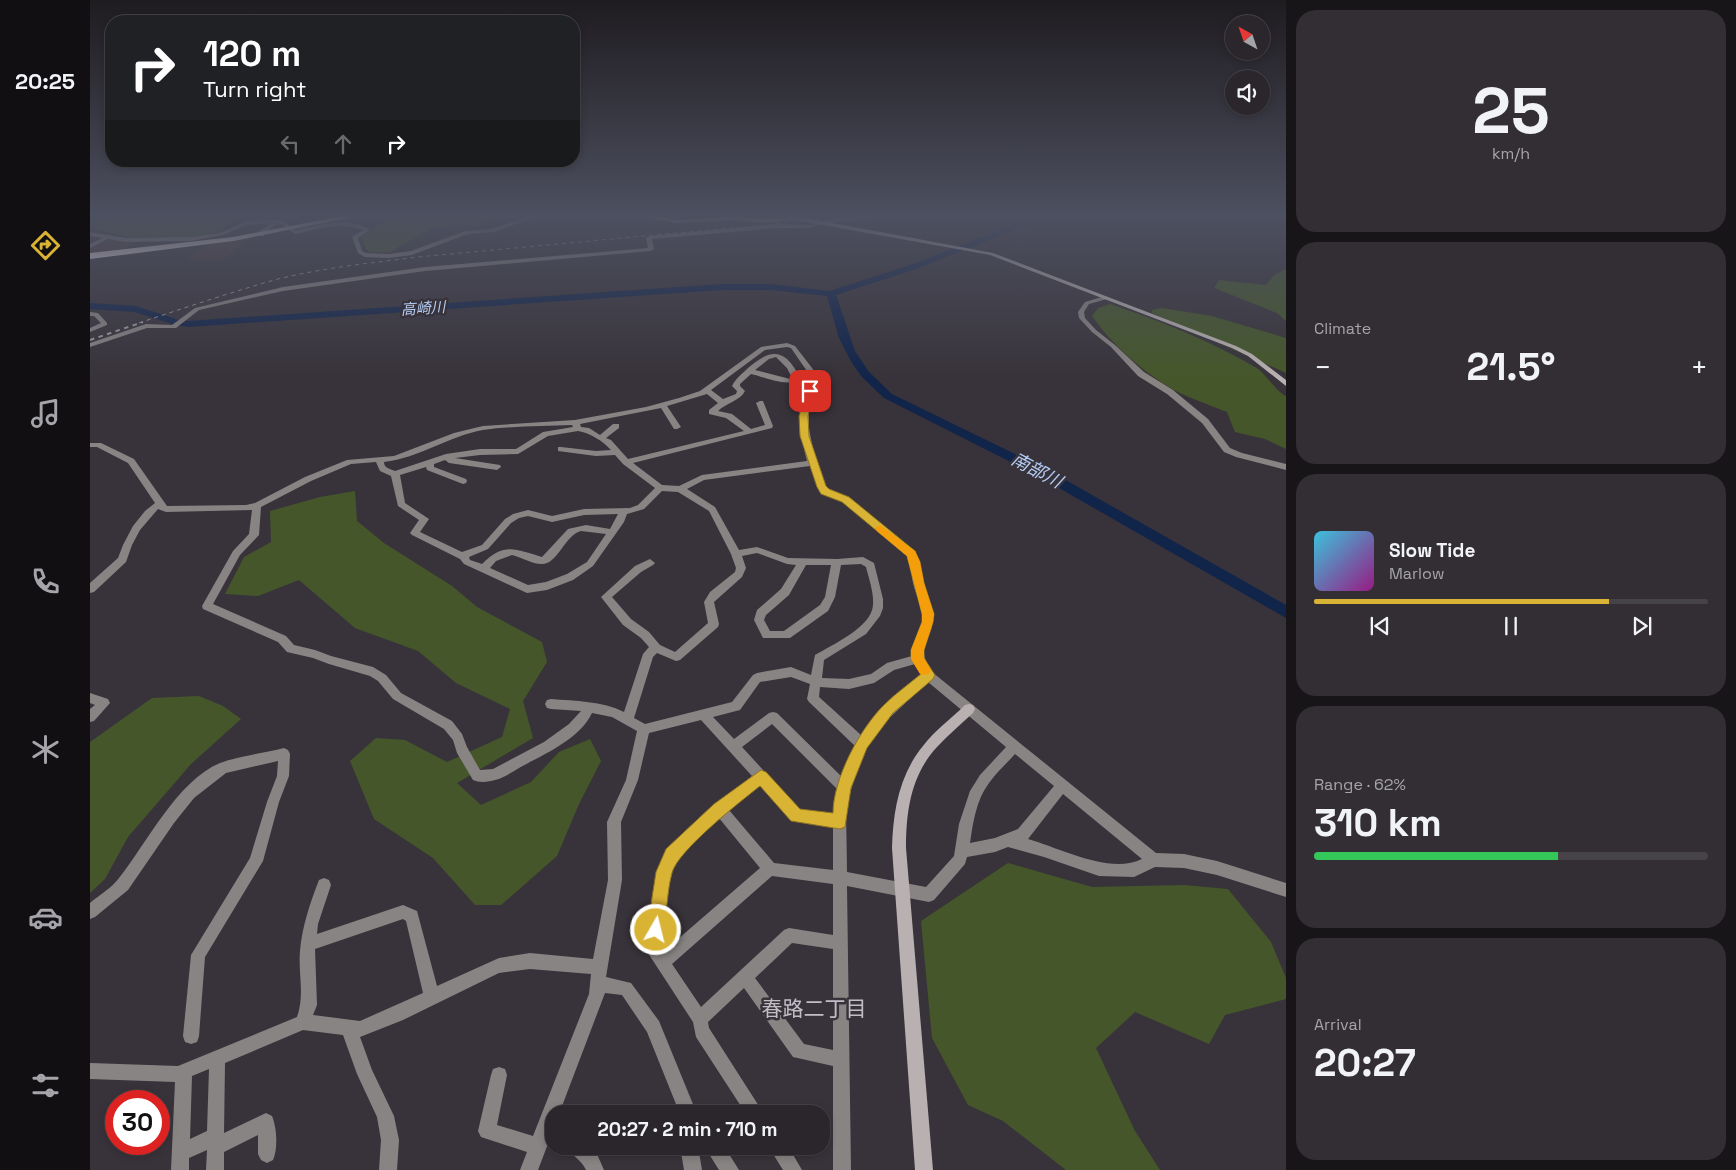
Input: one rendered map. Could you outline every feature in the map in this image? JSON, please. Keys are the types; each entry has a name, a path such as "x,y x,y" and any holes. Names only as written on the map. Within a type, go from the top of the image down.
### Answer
{"street":[{"path":"90,345 146,326 174,327 197,309 232,300 303,286 430,269"},
{"path":"1029,269 1242,350 1286,384"},
{"path":"1106,298 1087,304 1081,312 1082,318 1094,332 1113,346 1141,374 1170,392 1205,421 1227,450 1238,455 1286,468"},
{"path":"90,330 105,324 92,315"},
{"path":"380,459 383,469 395,474 444,458 480,452 518,451 546,434 682,400 706,390 758,350 775,345 794,347 815,377 804,416 804,436 822,487 825,491 846,500 911,554 915,562 918,583 928,614 928,622 917,650 918,659 928,675 1154,860"},
{"path":"706,390 719,402 726,403 739,395 740,391 736,386 737,383 750,371 768,357 778,355 794,370 796,380 790,381 750,371"},
{"path":"723,402 712,412 729,416 750,432"},
{"path":"626,462 770,426 760,404"},
{"path":"663,405 677,427"},
{"path":"90,445 98,445 131,461 160,503 166,509 174,510 257,506 318,474 350,462 395,458 457,435 483,428 576,426 608,442 626,462 660,488 680,489 712,509 736,554 741,568 739,574 714,595 709,602 714,624 676,658 656,648 645,635 627,622 606,597 638,569 650,563"},
{"path":"602,438 616,426"},
{"path":"561,449 591,451 605,455 615,452"},
{"path":"444,458 497,467"},
{"path":"430,463 430,468 463,481"},
{"path":"680,489 702,478 812,463"},
{"path":"395,474 401,504 424,519 415,533 458,555 463,555 484,546 508,521 522,514 528,513 552,519 584,512 638,509 660,488"},
{"path":"90,589 123,560 124,548 150,509 160,503"},
{"path":"257,506 254,536 236,553 207,606 282,640 291,649 315,654 329,660 374,672 382,678 397,696 448,725 458,738 461,749 477,776 494,774 548,746 573,728 584,717 589,707"},
{"path":"463,555 467,562 527,589 547,586 570,576 590,564 612,533 624,511"},
{"path":"483,569 493,559 512,551 542,561 547,559 571,531 575,529 598,529 612,533"},
{"path":"736,554 757,550 787,561 837,562 863,560 871,565 878,607 872,620 864,629 819,658 813,699 862,744"},
{"path":"803,561 785,592 761,613 759,620 767,635 786,635 824,608 830,597 837,562"},
{"path":"627,720 648,654 656,648"},
{"path":"551,704 589,707 614,713 644,729 736,706 757,678 790,672 824,684 849,684 874,678 891,666 918,659"},
{"path":"842,1170 840,807 844,788 862,744 889,709 928,675"},
{"path":"90,698 104,704 90,717"},
{"path":"924,1170 899,848 899,820 903,800 914,770 923,754 969,709"},
{"path":"703,714 797,816 840,822"},
{"path":"733,747 774,717 844,788"},
{"path":"558,1105 597,994 599,967 615,880 614,822 632,780 644,729"},
{"path":"720,809 770,869 840,878 929,895 960,859 966,824 975,795 984,779 1015,746"},
{"path":"90,912 123,885 169,818 189,794 213,774 223,768 284,754 284,776 273,802 256,861 198,955 191,1036"},
{"path":"750,1105 702,1031 700,1019 653,950 664,872 672,854 720,809 761,777"},
{"path":"961,851 995,845 1023,834 1062,785"},
{"path":"1008,840 1099,869 1134,870 1154,860 1184,861 1217,868 1286,890"},
{"path":"662,963 770,869"},
{"path":"303,1022 309,1005 308,944 311,924 324,885"},
{"path":"308,944 403,912 412,916 432,997"},
{"path":"700,1019 789,936 840,943"},
{"path":"90,1071 178,1074 303,1022 360,1028 397,1014 499,966 530,961 599,967"},
{"path":"745,977 799,1051 841,1060"},
{"path":"598,984 626,988 653,1027 685,1105"},
{"path":"348,1027 365,1074 385,1116 390,1140 388,1170"},
{"path":"215,1170 217,1058"},
{"path":"180,1161 184,1072"},
{"path":"499,1075 487,1132 538,1146"},
{"path":"180,1161 216,1141 266,1122 267,1154"},
{"path":"529,1170 538,1146 545,1136"},
{"path":"588,1155 596,1170"},
{"path":"690,1155 693,1170"},
{"path":"720,1155 730,1170"},
{"path":"783,1155 793,1170"}],"green space":[{"path":"1286,269 1286,321 1277,313 1214,288 1219,280 1266,285 1274,275"},
{"path":"1110,304 1166,324 1238,357 1259,370 1286,396 1286,449 1265,439 1235,432 1227,412 1174,390 1140,367 1109,338 1092,316 1098,308"},
{"path":"1162,308 1212,316 1286,338 1286,373 1152,313 1152,310"},
{"path":"355,491 357,521 384,543 452,586 477,607 542,642 547,662 523,701 533,738 457,783 481,805 531,782 559,752 590,739 601,761 579,804 557,856 501,905 475,905 433,858 374,819 350,761 376,738 405,740 447,762 502,737 510,709 456,683 418,651 355,628 299,580 258,596 225,594 244,557 271,542 270,511 320,497"},
{"path":"199,696 223,706 241,719 191,764 128,837 105,879 90,893 90,742 152,698"},
{"path":"1008,863 1092,887 1184,885 1228,889 1271,942 1286,978 1286,999 1225,1015 1209,1044 1135,1012 1096,1048 1135,1131 1160,1170 1066,1170 1003,1121 968,1105 932,1038 921,921"}],"waterway":[{"name":"高崎川","path":"831,294 908,269"},
{"name":"高崎川","path":"90,306 136,309 178,323 188,324 722,287 771,287 831,294"},
{"name":"南部川","path":"831,294 839,324 850,351 865,375 888,396 1043,473 1286,612"}],"railway":[{"path":"139,323 274,280 330,269"},
{"path":"90,340 143,322"}],"slow traffic":[{"path":"880,528 911,554 915,562 918,583 928,614 928,622 917,650 918,659 924,670"}],"district":[{"name":"春路二丁目","path":"814,1008"}],"route":[{"path":"656,930 664,872 672,854 720,809 761,777 797,816 840,822 840,807 844,788 850,769 862,744 889,709 928,675 918,659 917,650 928,622 928,614 918,583 915,562 911,554 846,500 825,491 822,487 804,436 804,416 810,391"}]}
